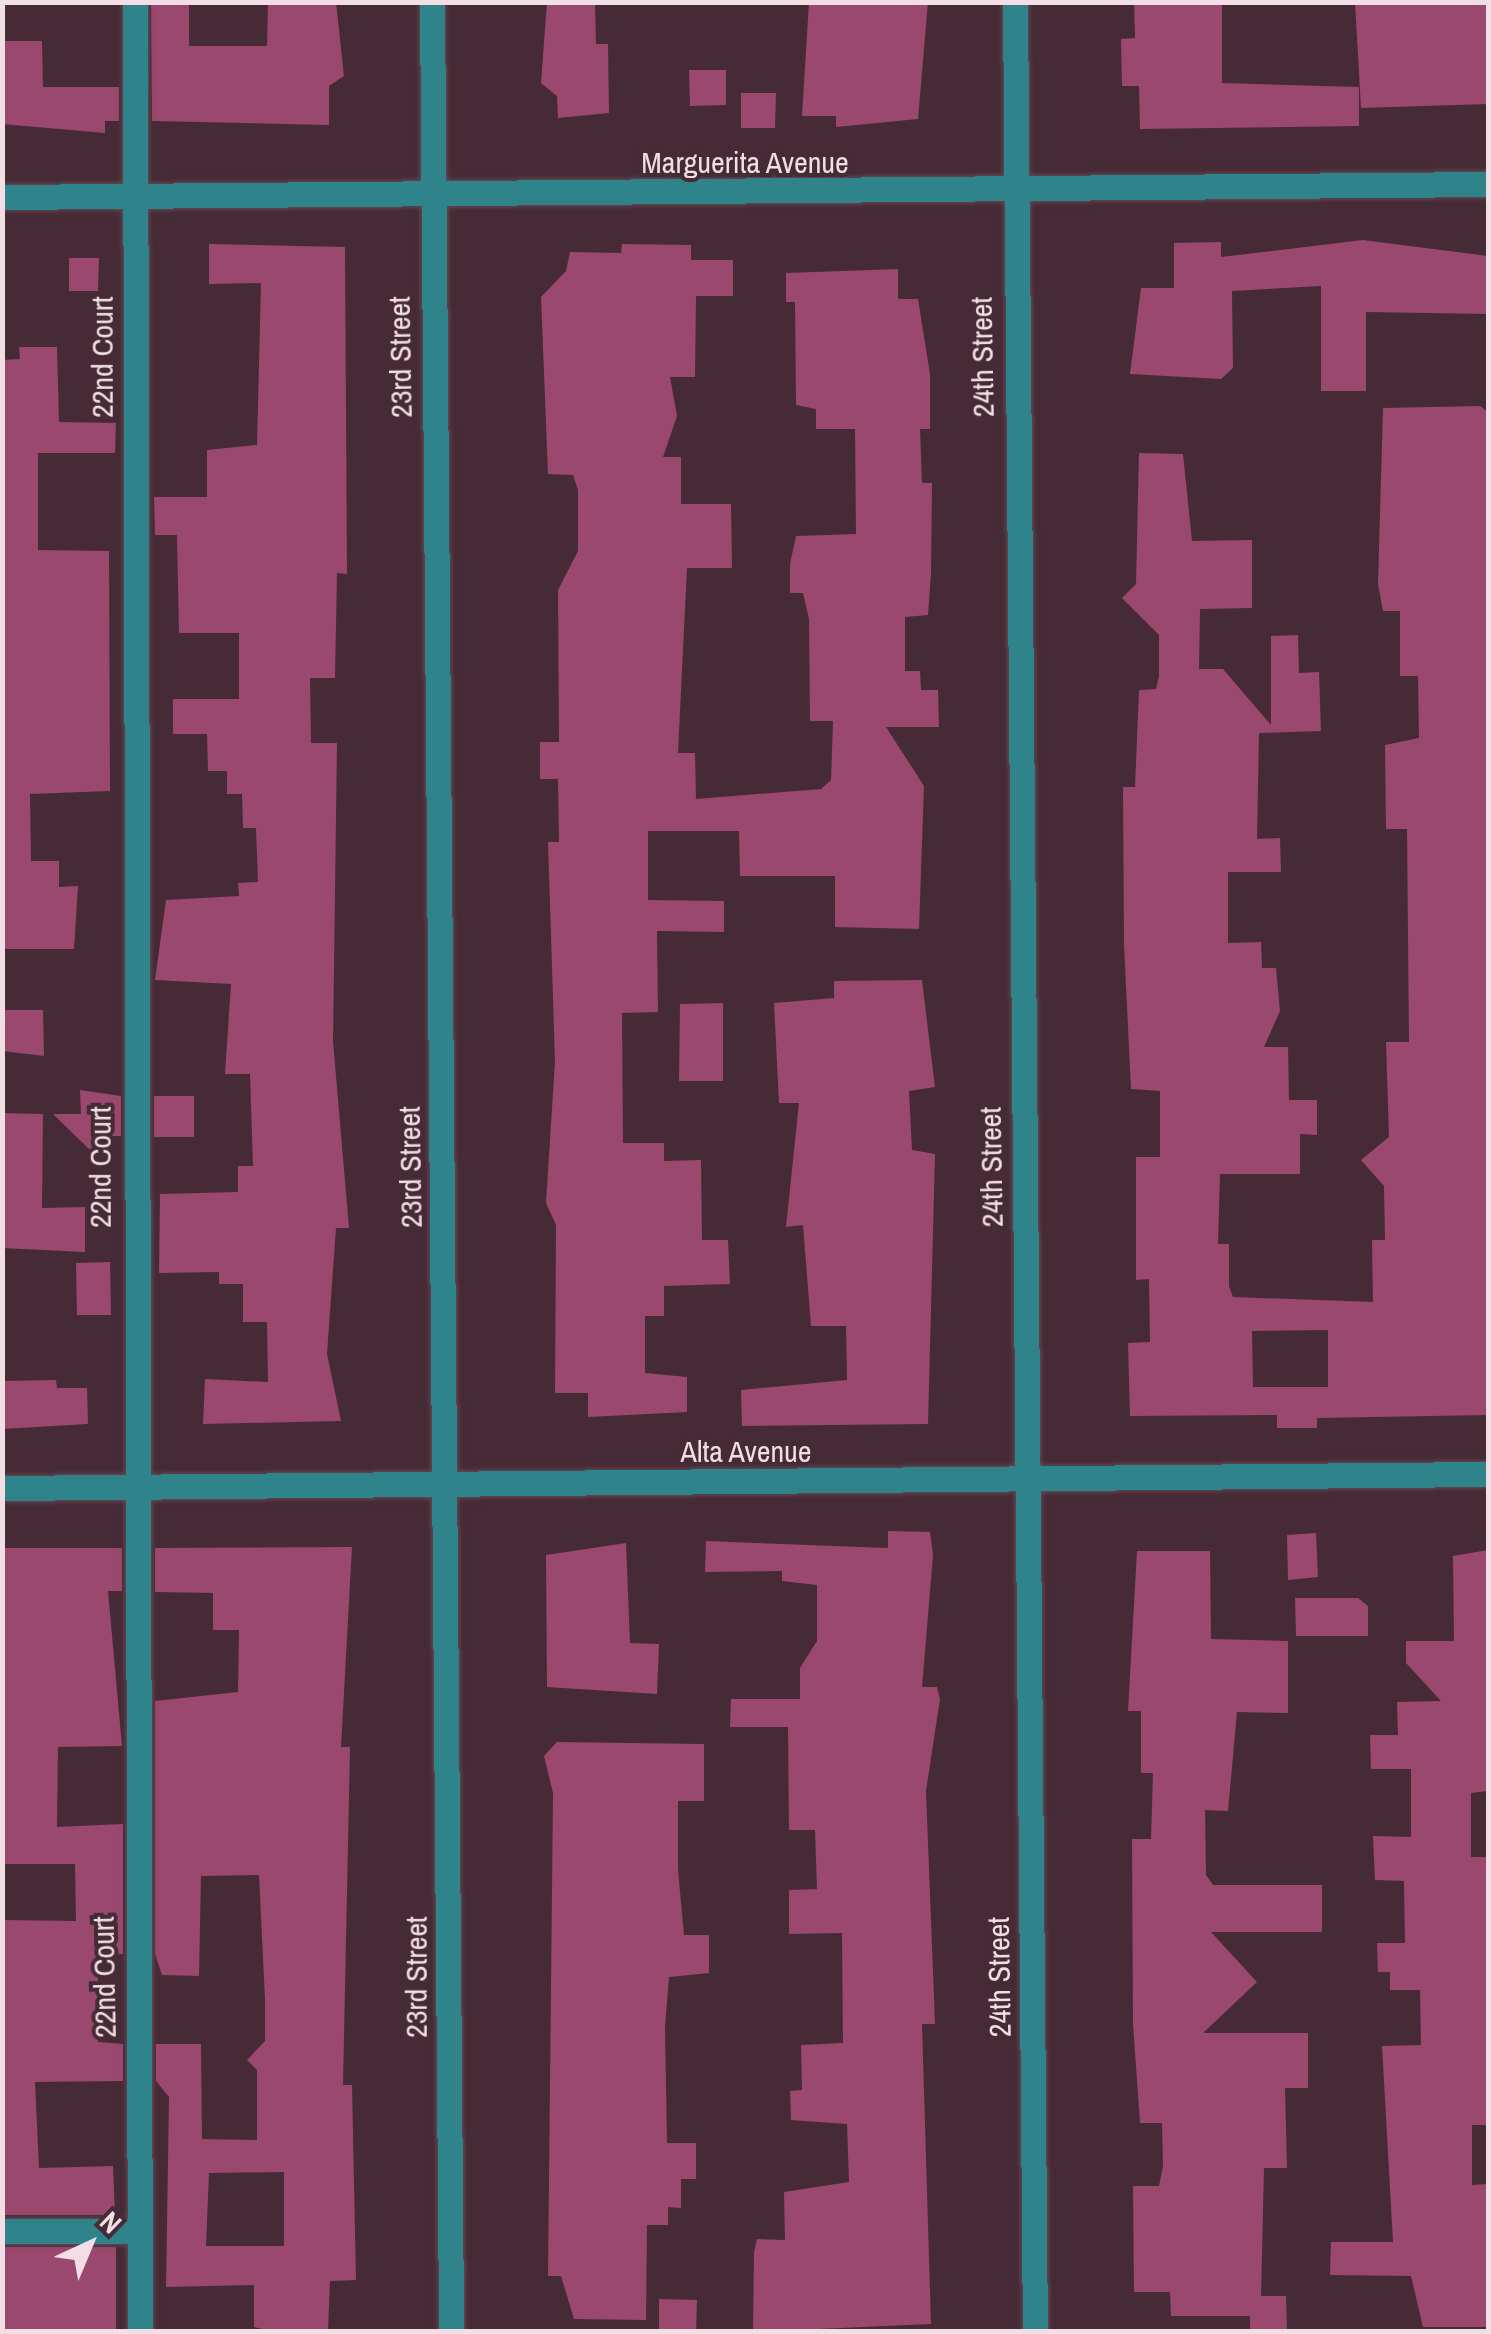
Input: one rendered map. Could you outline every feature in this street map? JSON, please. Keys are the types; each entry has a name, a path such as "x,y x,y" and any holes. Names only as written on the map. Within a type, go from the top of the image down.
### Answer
{"street":[{"name":"22nd Court","path":"135,2 132,1486 140,2332"},
{"name":"23rd Street","path":"432,2 451,2332"},
{"name":"24th Street","path":"1015,2 1013,193 1035,2332"},
{"name":"Marguerita Avenue","path":"2,196 1013,193 1488,184"},
{"name":"Alta Avenue","path":"2,1488 1026,1483 1488,1474"},
{"path":"2,2231 139,2232"}],"building":[{"path":"151,2 189,2 189,46 267,46 268,2 336,2 344,76 329,86 329,125 152,121"},
{"path":"547,2 595,2 596,44 608,44 609,113 558,118 557,96 541,83"},
{"path":"809,2 928,2 918,119 836,127 836,116 802,116"},
{"path":"1134,2 1222,2 1222,83 1359,87 1359,126 1140,129 1139,86 1122,86 1121,39 1135,38"},
{"path":"1355,2 1488,2 1488,104 1361,108"},
{"path":"2,41 42,41 43,87 119,87 119,121 105,121 105,133 2,124"},
{"path":"689,70 726,70 726,105 690,106"},
{"path":"741,93 776,93 775,128 741,128"},
{"path":"1363,240 1488,256 1488,314 1366,312 1366,391 1321,391 1321,286 1232,291 1233,368 1221,379 1130,374 1141,288 1174,288 1174,243 1221,242 1221,257"},
{"path":"209,244 345,247 347,574 337,573 335,678 310,678 311,743 337,743 333,1041 349,1228 336,1228 327,1354 341,1421 203,1424 205,1379 268,1382 267,1322 243,1322 243,1284 219,1284 219,1272 159,1273 160,1194 238,1192 238,1166 253,1166 250,1074 225,1074 231,984 155,980 166,900 239,896 238,883 258,882 256,828 243,828 242,794 227,794 227,771 208,771 207,734 173,734 173,699 239,699 239,633 179,633 177,535 155,535 154,497 207,497 207,450 257,445 261,283 209,284"},
{"path":"622,244 691,245 691,260 733,260 733,296 696,296 695,377 670,377 677,416 663,457 681,457 681,504 731,504 732,568 687,568 678,753 695,753 696,799 821,789 831,780 833,721 810,721 809,619 803,593 790,593 790,564 796,536 856,534 855,429 816,429 816,409 796,405 795,302 786,302 786,273 898,269 898,299 918,299 930,374 930,429 920,429 922,483 932,483 931,574 928,615 905,617 905,671 920,671 921,690 938,690 939,727 886,727 924,786 919,929 835,927 835,876 740,876 739,831 648,831 648,900 724,901 724,932 657,931 658,1012 622,1013 623,1143 664,1143 664,1161 701,1160 702,1240 728,1240 730,1284 664,1286 664,1316 645,1316 645,1373 687,1377 687,1412 588,1417 588,1393 555,1393 556,1225 546,1203 555,1061 548,842 559,842 558,779 540,779 540,742 559,742 558,590 578,551 578,490 573,475 548,474 541,297 566,271 570,252 621,253"},
{"path":"69,258 99,258 98,291 69,291"},
{"path":"19,347 57,347 59,422 116,423 115,453 38,453 38,550 109,551 110,791 30,794 31,861 59,861 59,887 78,886 74,949 2,949 2,360 20,359"},
{"path":"1480,406 1488,412 1488,1415 1317,1418 1317,1428 1277,1428 1277,1415 1130,1416 1128,1343 1150,1342 1149,1279 1136,1280 1136,1157 1160,1157 1160,1091 1131,1089 1124,944 1123,787 1135,787 1139,690 1156,689 1159,676 1159,635 1122,598 1136,584 1139,453 1183,454 1192,541 1252,540 1252,608 1200,609 1199,669 1223,669 1271,725 1271,636 1298,635 1299,673 1319,672 1321,731 1259,733 1257,839 1280,838 1281,872 1228,872 1228,943 1261,942 1262,968 1276,968 1280,1011 1264,1047 1288,1047 1289,1100 1317,1100 1317,1135 1300,1134 1300,1174 1220,1174 1218,1244 1229,1244 1229,1286 1233,1297 1373,1302 1372,1240 1385,1240 1384,1186 1361,1160 1389,1137 1386,1042 1409,1042 1407,829 1386,829 1385,745 1419,738 1418,676 1400,676 1400,611 1383,611 1378,584 1383,408","holes":["1328,1330 1328,1387 1253,1387 1252,1331"]},
{"path":"922,980 935,1087 909,1091 912,1150 935,1154 928,1424 742,1426 741,1390 847,1380 846,1326 811,1326 803,1225 786,1227 799,1103 779,1103 774,1003 834,998 834,981"},
{"path":"723,1003 723,1081 679,1081 680,1004"},
{"path":"2,1010 43,1010 44,1056 2,1051"},
{"path":"80,1090 121,1096 121,1136 111,1136 111,1149 90,1150 53,1114 81,1114"},
{"path":"154,1096 194,1096 194,1137 154,1137"},
{"path":"2,1113 43,1114 42,1208 85,1207 85,1252 2,1248"},
{"path":"110,1262 111,1315 77,1315 76,1263"},
{"path":"56,1380 57,1388 87,1388 88,1424 2,1429 2,1381"},
{"path":"888,1531 930,1532 933,1555 922,1687 937,1687 940,1699 926,1791 935,2024 922,2024 931,2324 753,2332 754,2252 757,2239 785,2240 784,2192 849,2182 847,2124 791,2120 790,2091 802,2090 801,2045 843,2043 842,1933 789,1934 789,1890 817,1889 815,1830 789,1830 788,1727 730,1727 731,1699 800,1699 800,1668 817,1641 817,1585 782,1581 782,1571 705,1572 706,1541 888,1548"},
{"path":"1316,1533 1318,1577 1288,1580 1287,1535"},
{"path":"626,1543 630,1643 659,1644 657,1694 547,1687 546,1555"},
{"path":"352,1547 341,1747 350,1747 343,2085 352,2085 356,2280 330,2281 328,2330 270,2331 254,2327 254,2285 166,2287 169,2097 156,2081 156,2044 201,2044 202,2139 257,2140 257,2070 247,2060 265,2041 265,1999 259,1875 201,1876 199,1976 162,1975 155,1954 155,1701 238,1692 239,1630 213,1630 213,1593 155,1592 155,1548","holes":["284,2172 284,2246 206,2246 209,2173"]},
{"path":"2,1548 122,1548 122,1591 108,1591 122,1746 58,1747 57,1827 123,1824 123,1954 98,1954 98,2042 123,2044 123,2081 35,2082 39,2168 113,2166 115,2215 2,2215 2,1920 76,1921 75,1864 2,1864"},
{"path":"1488,1550 1488,1791 1471,1793 1471,1857 1488,1857 1488,2125 1472,2125 1472,2185 1488,2184 1488,2327 1423,2327 1411,2276 1330,2275 1331,2242 1393,2242 1382,2046 1421,2045 1420,1990 1390,1990 1390,1972 1378,1972 1377,1943 1405,1943 1404,1881 1375,1880 1373,1836 1411,1837 1411,1769 1371,1769 1370,1735 1398,1735 1397,1702 1441,1701 1406,1663 1406,1641 1454,1641 1453,1556"},
{"path":"1137,1551 1210,1551 1211,1639 1288,1641 1288,1713 1237,1712 1228,1811 1205,1810 1206,1875 1213,1885 1322,1885 1322,1932 1211,1932 1257,1982 1203,2033 1308,2033 1308,2088 1285,2088 1287,2168 1264,2168 1261,2296 1286,2296 1287,2332 1250,2332 1250,2316 1171,2316 1170,2292 1134,2292 1133,2186 1159,2186 1163,2166 1162,2123 1140,2123 1133,2024 1132,1839 1151,1839 1153,1773 1141,1773 1141,1711 1128,1711"},
{"path":"1295,1598 1358,1598 1368,1606 1368,1636 1296,1636"},
{"path":"557,1742 704,1744 704,1801 678,1801 678,1870 684,1935 709,1935 709,1973 669,1977 665,2026 667,2143 696,2143 696,2179 681,2179 681,2208 668,2207 668,2225 647,2225 646,2320 574,2319 561,2276 548,2276 553,1793 544,1756"},
{"path":"2,2247 116,2247 116,2332 2,2332"},
{"path":"659,2299 697,2300 696,2332 659,2332"}]}
